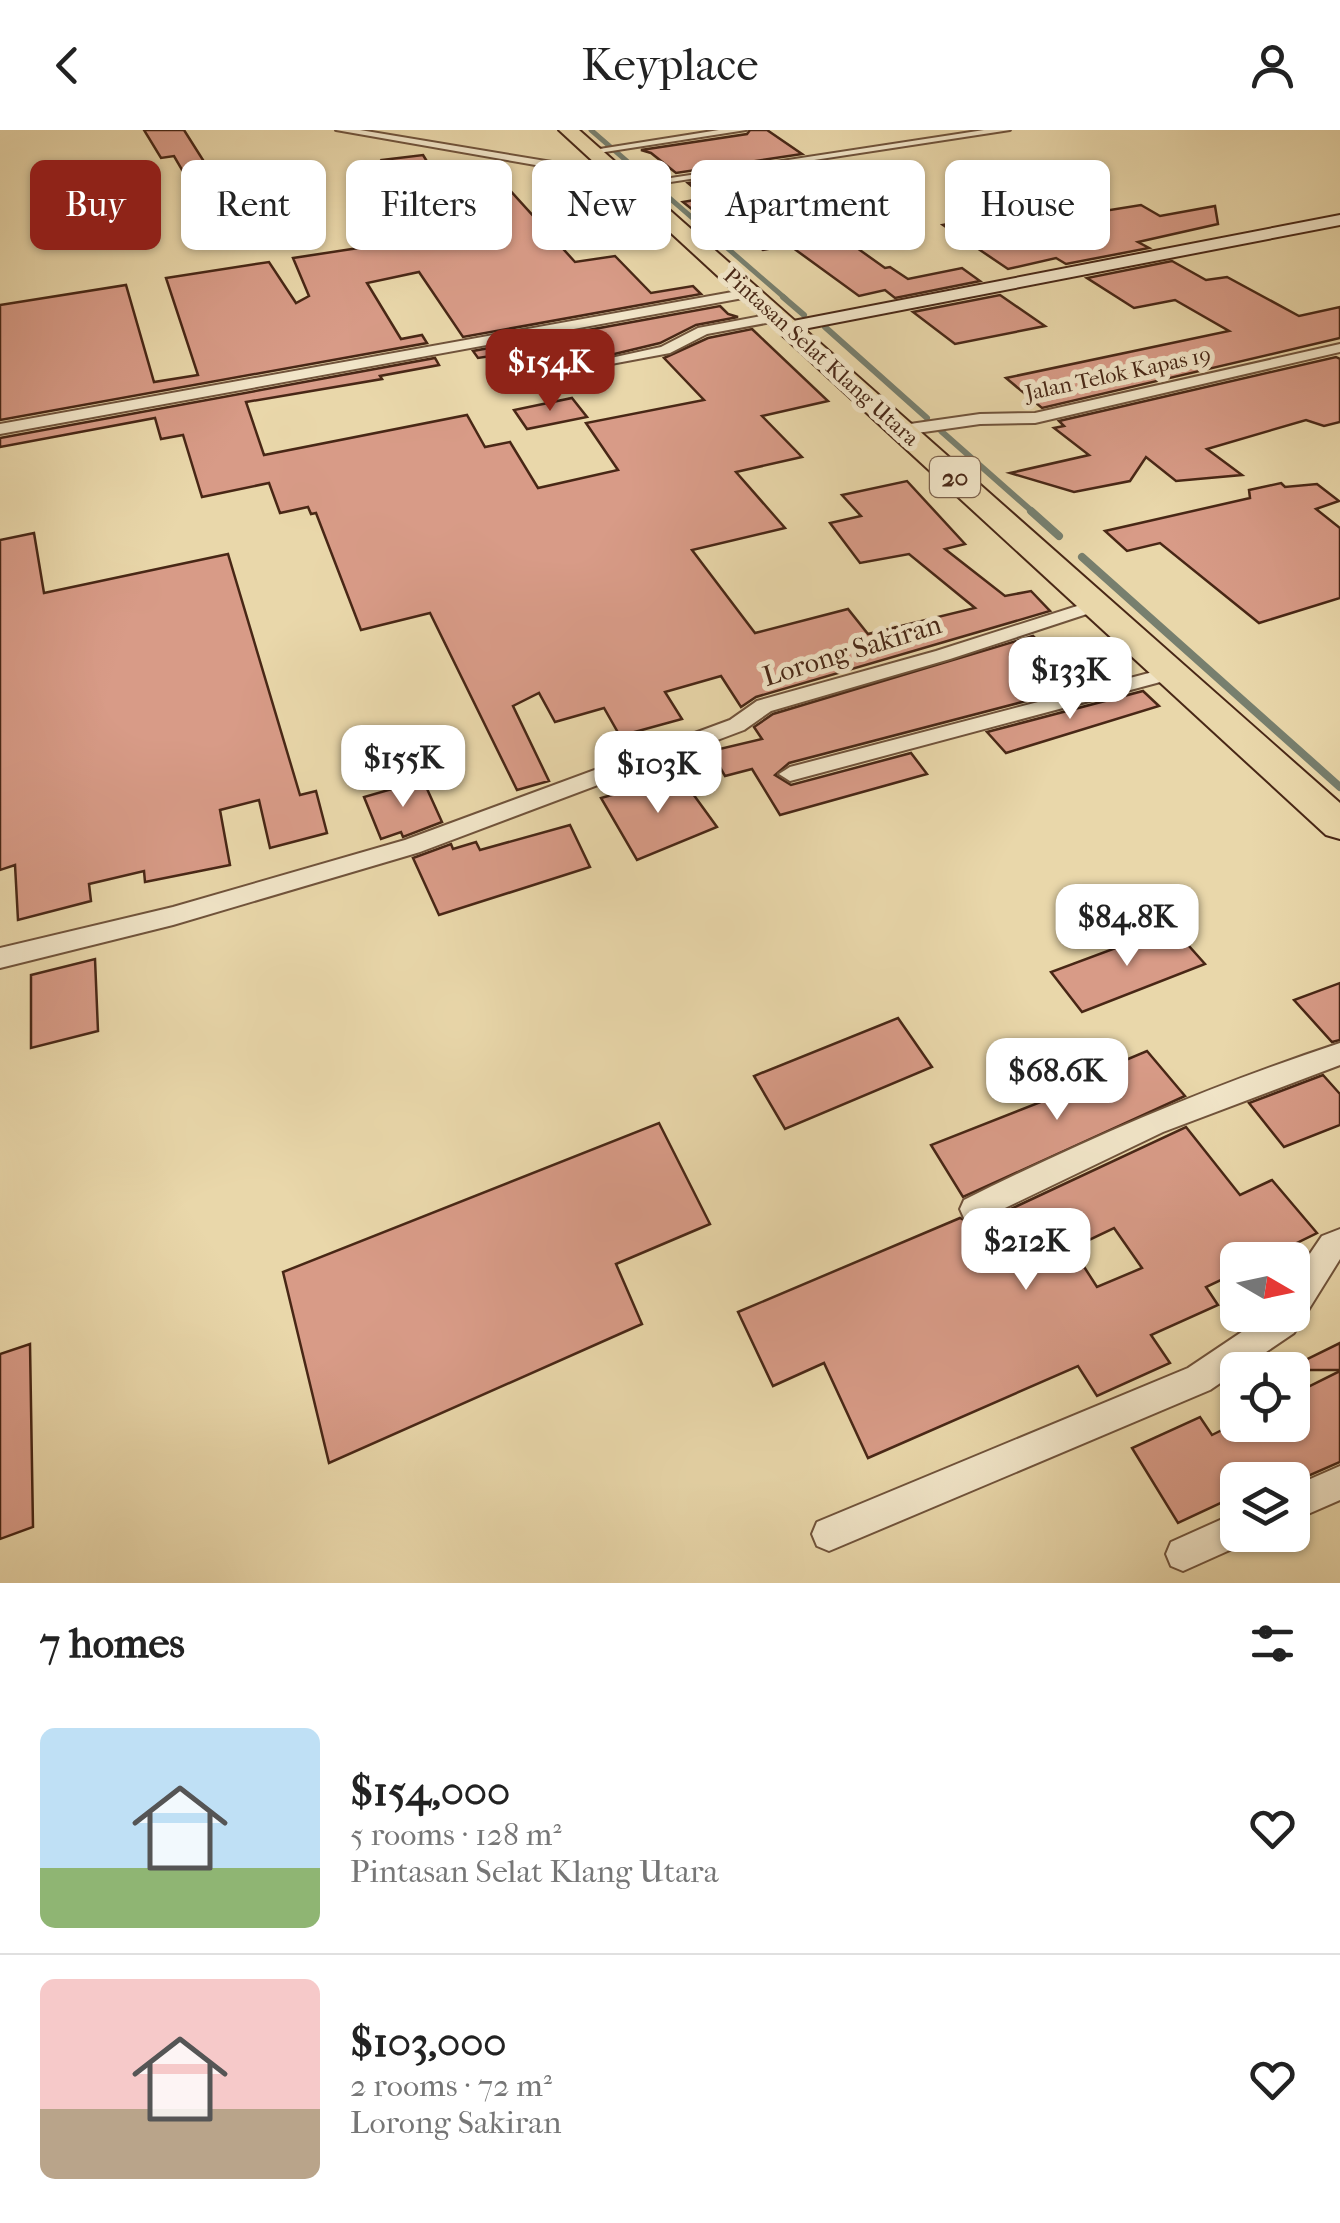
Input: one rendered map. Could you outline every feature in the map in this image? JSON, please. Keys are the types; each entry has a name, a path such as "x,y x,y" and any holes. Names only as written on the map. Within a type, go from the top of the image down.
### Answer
{"highway":[{"name":"Pintasan Selat Klang Utara","path":"568,130 614,160"},
{"name":"Pintasan Selat Klang Utara","path":"671,211 749,293 1340,825"}],"street":[{"path":"341,130 570,168 605,153 741,130"},
{"path":"671,179 1005,130"},
{"path":"595,363 665,350 704,332 782,322 1340,220"},
{"path":"0,429 749,293"},
{"name":"Jalan Telok Kapas 19","path":"903,430 980,419 1035,418 1340,348"},
{"name":"Lorong Sakiran","path":"0,958 173,916 412,846 704,738 737,724 764,706 944,655 1096,605"},
{"path":"790,774 1172,673"},
{"path":"974,1209 1107,1142 1255,1082 1340,1054"},
{"path":"1310,1280 1332,1246 1340,1242"},
{"path":"829,1534 1200,1379 1268,1332"},
{"path":"1310,1496 1340,1483"},
{"path":"1183,1554 1220,1537"}],"building":[{"path":"144,130 184,130 203,160 181,160 181,168 174,156 161,158"},
{"path":"750,130 767,130 802,154 762,160 691,160 691,171 676,173 671,169 671,160 660,160 641,150 747,134"},
{"path":"423,155 426,160 382,160"},
{"path":"512,193 532,215 532,250 564,250 575,262 615,256 651,293 693,286 701,294 463,337 419,272 367,283 401,339 422,335 427,343 0,420 0,305 126,285 154,382 198,375 166,278 269,262 296,303 309,296 293,258 346,250 512,250"},
{"path":"1141,205 1160,216 1215,206 1218,224 1138,242 1149,248 1066,264 1056,258 1008,269 980,250 1110,250 1110,210"},
{"path":"796,250 860,250 908,279 962,268 980,281 895,298 885,290 859,296"},
{"path":"1172,261 1206,280 1227,277 1299,316 1340,307 1340,338 1042,408 1006,378 1229,331 1175,300 1134,308 1087,278"},
{"path":"1000,295 1045,326 955,344 913,312"},
{"path":"720,306 738,317 696,325 660,343 548,370 533,350 478,358 473,351"},
{"path":"752,329 828,401 762,416 802,457 736,472 785,528 692,550 755,633 848,609 868,634 975,608 909,554 860,563 830,523 861,516 842,495 907,481 965,544 945,549 1005,596 1031,591 1050,611 756,697 741,707 721,676 665,692 682,719 620,736 604,708 555,722 539,693 513,706 549,781 517,790 430,613 361,630 316,513 311,514 308,507 280,513 269,483 202,497 183,435 161,439 155,418 0,447 0,438 435,358 439,365 380,376 382,379 246,402 264,455 467,415 485,447 510,442 538,488 618,470 586,423 704,400 664,358 708,338"},
{"path":"1340,359 1340,422 1324,426 1306,420 1207,449 1242,475 1176,481 1146,457 1130,481 1074,492 1010,473 1089,455 1054,428 1064,426 1059,421"},
{"path":"572,398 587,417 527,429 514,410"},
{"path":"1281,483 1285,487 1317,484 1339,501 1316,509 1340,528 1340,598 1259,623 1160,543 1127,551 1105,531 1250,498 1249,490"},
{"path":"34,533 44,593 228,554 300,795 316,791 327,833 270,848 259,800 220,810 230,865 145,882 144,871 89,884 91,901 18,920 15,865 0,870 0,540"},
{"path":"1033,636 1048,651 1040,653 1072,689 789,763 775,775 791,785 911,753 927,774 780,815 752,769 725,776 711,751 762,739 754,727 773,714"},
{"path":"1143,691 1159,706 1006,753 987,732"},
{"path":"680,776 717,827 637,860 601,798"},
{"path":"423,780 442,822 403,837 401,832 381,839 364,797"},
{"path":"570,825 590,867 439,915 413,858 451,844 453,849 476,842 480,850"},
{"path":"1172,927 1205,964 1082,1012 1051,972"},
{"path":"95,959 98,1031 31,1048 31,975"},
{"path":"1340,983 1340,1040 1332,1042 1294,1000"},
{"path":"898,1018 932,1067 785,1129 754,1076"},
{"path":"1147,1051 1185,1096 963,1197 931,1145 1051,1098 1047,1093"},
{"path":"1323,1075 1340,1094 1340,1125 1284,1147 1249,1103"},
{"path":"659,1123 710,1224 616,1264 642,1324 329,1463 283,1272"},
{"path":"1186,1127 1240,1195 1272,1180 1317,1233 1299,1242 1220,1242 1220,1280 1206,1287 1218,1305 1151,1335 1170,1363 1097,1396 1078,1366 868,1458 824,1363 773,1386 738,1312 960,1218 973,1225","holes":["1114,1228 1142,1268 1097,1287 1072,1248"]},
{"path":"1340,1343 1340,1370 1310,1370 1310,1358"},
{"path":"30,1344 33,1527 0,1539 0,1354"},
{"path":"1340,1371 1340,1462 1310,1475 1310,1462 1220,1462 1220,1503 1178,1523 1132,1448 1200,1417 1212,1435 1220,1431 1220,1442 1310,1442 1310,1386"}],"waterway":[{"path":"591,130 786,299"},
{"path":"783,297 804,315"},
{"path":"825,327 927,418"},
{"path":"941,431 1034,513"},
{"path":"1031,511 1059,536"},
{"path":"1082,557 1340,787"}]}
